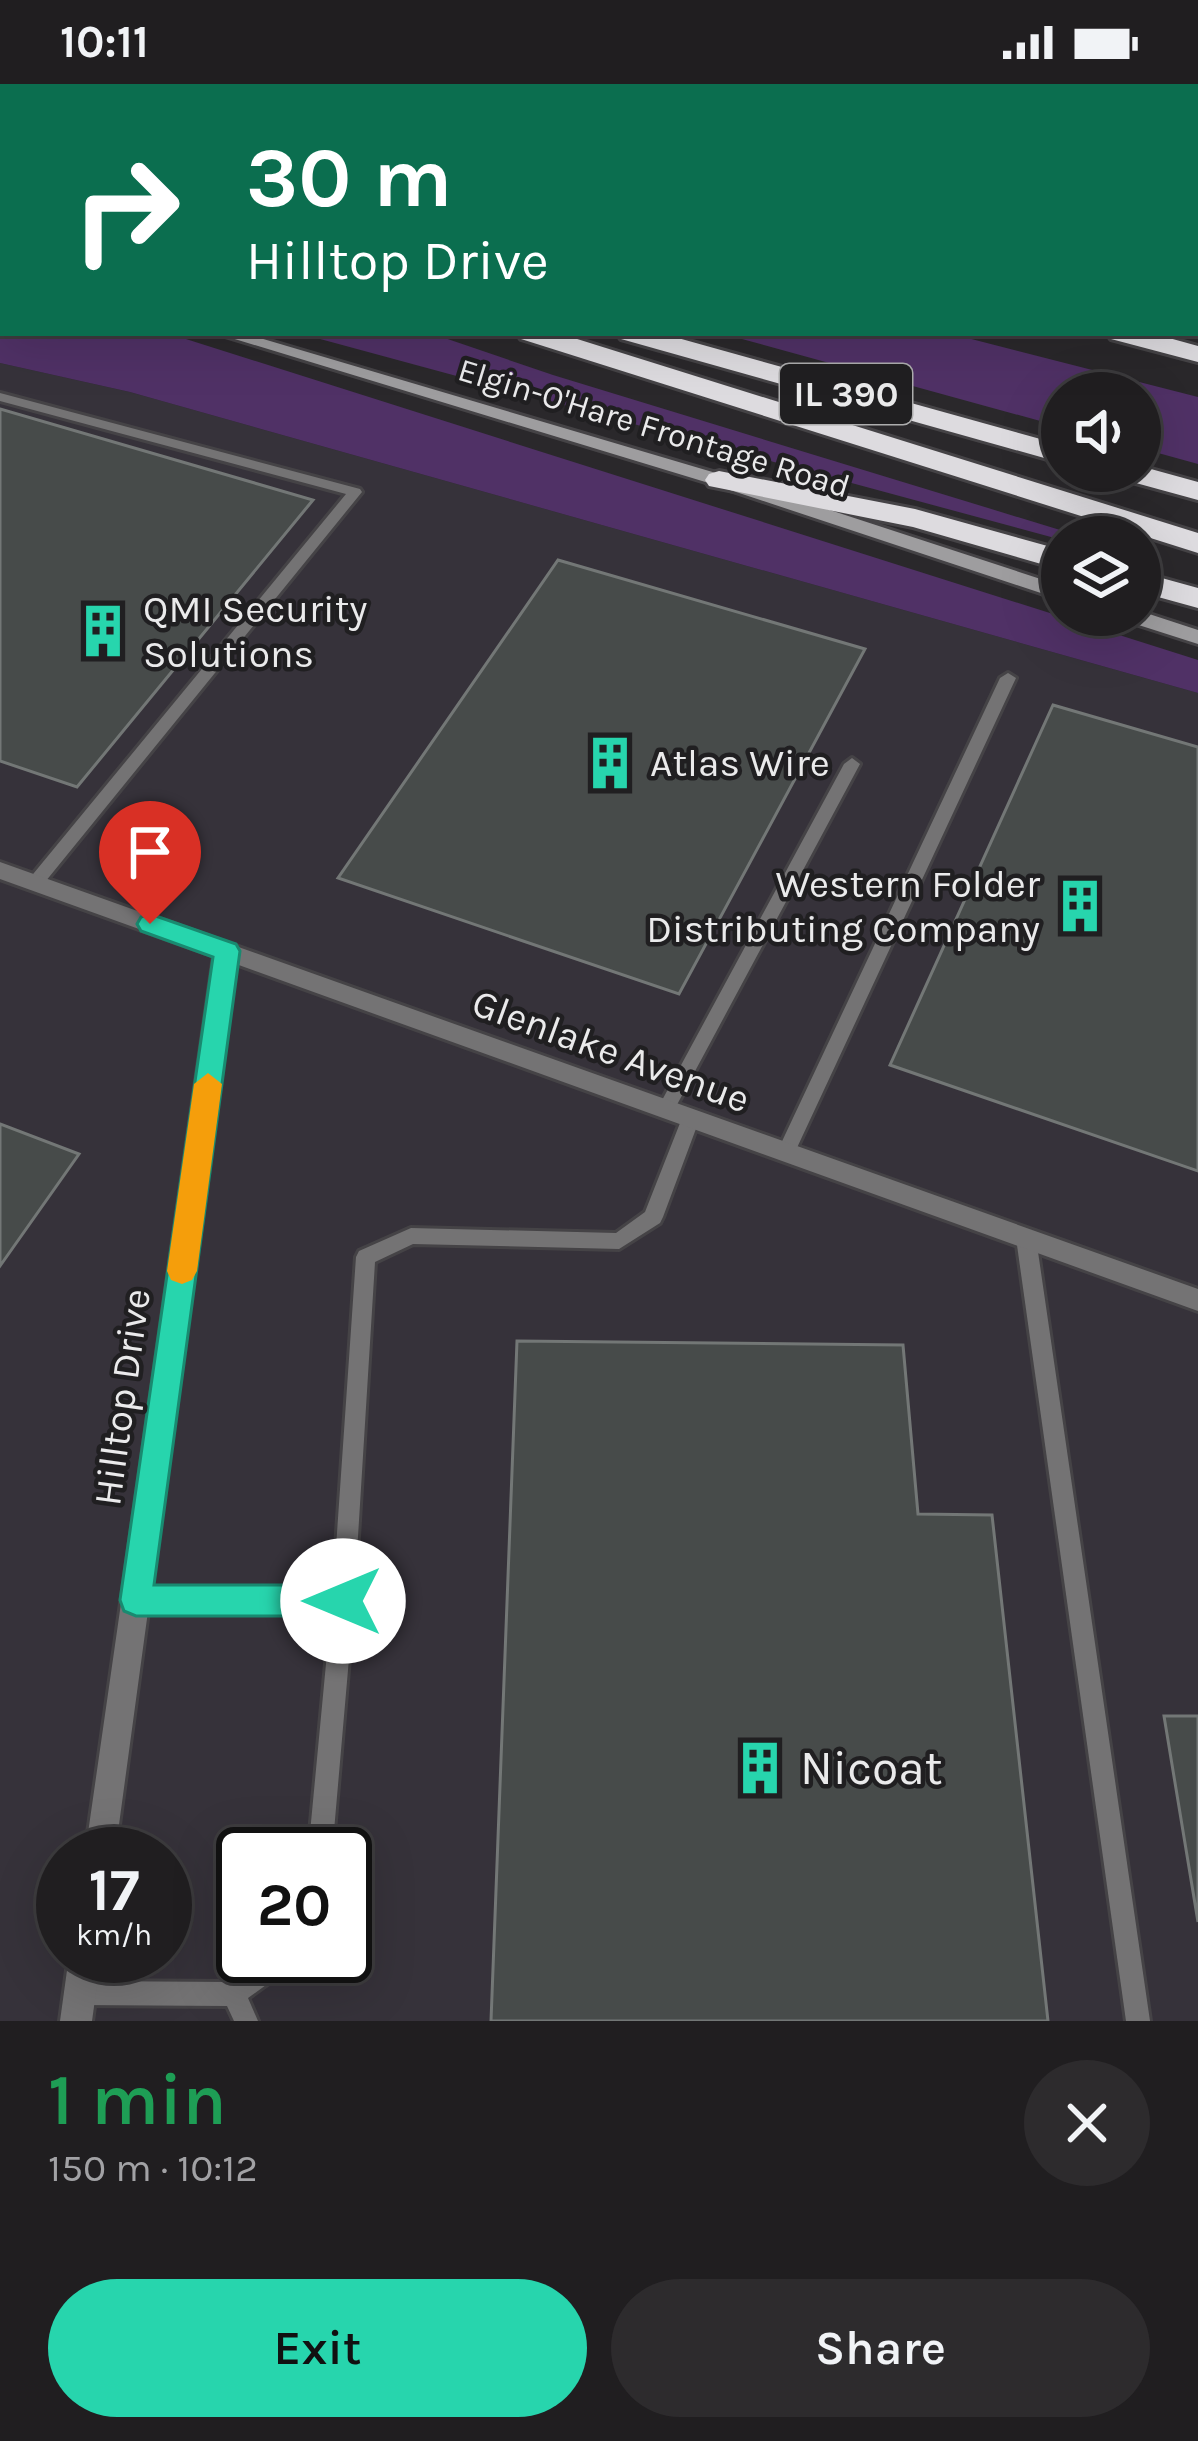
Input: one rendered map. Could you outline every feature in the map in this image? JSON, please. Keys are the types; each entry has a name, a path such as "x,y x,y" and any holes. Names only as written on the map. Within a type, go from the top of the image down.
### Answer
{"highway":[{"path":"540,336 1198,543"},
{"name":"IL 390","path":"641,336 1041,448"},
{"path":"1132,336 1198,353"},
{"path":"719,480 914,518 1041,554"},
{"path":"1161,481 1198,491"},
{"path":"1161,588 1198,598"}],"main road":[{"name":"Elgin-O'Hare Frontage Road","path":"234,336 719,480 1041,585"},
{"path":"1161,625 1198,638"}],"street":[{"name":"Glenlake Avenue","path":"0,871 1198,1300"},
{"name":"Hilltop Drive","path":"104,1827 226,951"}],"lane":[{"path":"0,397 355,492 35,883"},
{"path":"786,1152 1008,678"},
{"path":"666,1108 853,764"},
{"path":"322,1827 366,1257 411,1236 619,1241 653,1216 691,1118"},
{"path":"1026,1238 1138,2021"},
{"path":"136,1600 343,1601"},
{"path":"78,2007 234,1994 249,1983"},
{"path":"234,1994 246,2021"}],"shaded area":[{"path":"0,336 176,336 1041,610 1041,636 1122,636 1198,660 1198,693 130,392 0,363"},
{"path":"309,336 439,336 1041,524 1041,534"},
{"path":"731,336 960,336 1100,372 1041,372 1041,421"},
{"path":"0,363 130,392 1198,693 1198,2021 0,2021"},
{"path":"1161,388 1198,397 1198,464 1161,454"}],"building":[{"name":"QMI Security Solutions","path":"0,409 313,500 77,787 0,761"},
{"name":"Atlas Wire","path":"558,560 865,649 679,994 338,878"},
{"name":"Western Folder Distributing Company","path":"1053,705 1198,747 1198,1171 890,1065"},
{"path":"0,1124 79,1154 0,1266"},
{"name":"Nicoat","path":"517,1341 903,1345 918,1514 992,1515 1048,2021 491,2021"},
{"path":"1164,1716 1198,1716 1198,1922"}],"slow traffic":[{"path":"182,1271 208,1084"}],"place":[{"name":"QMI Security Solutions","path":"103,631"},
{"name":"Atlas Wire","path":"610,763"},
{"name":"Western Folder Distributing Company","path":"1080,906"},
{"name":"Nicoat","path":"760,1768"}],"route":[{"path":"150,924 226,951 136,1600 343,1601"}]}
